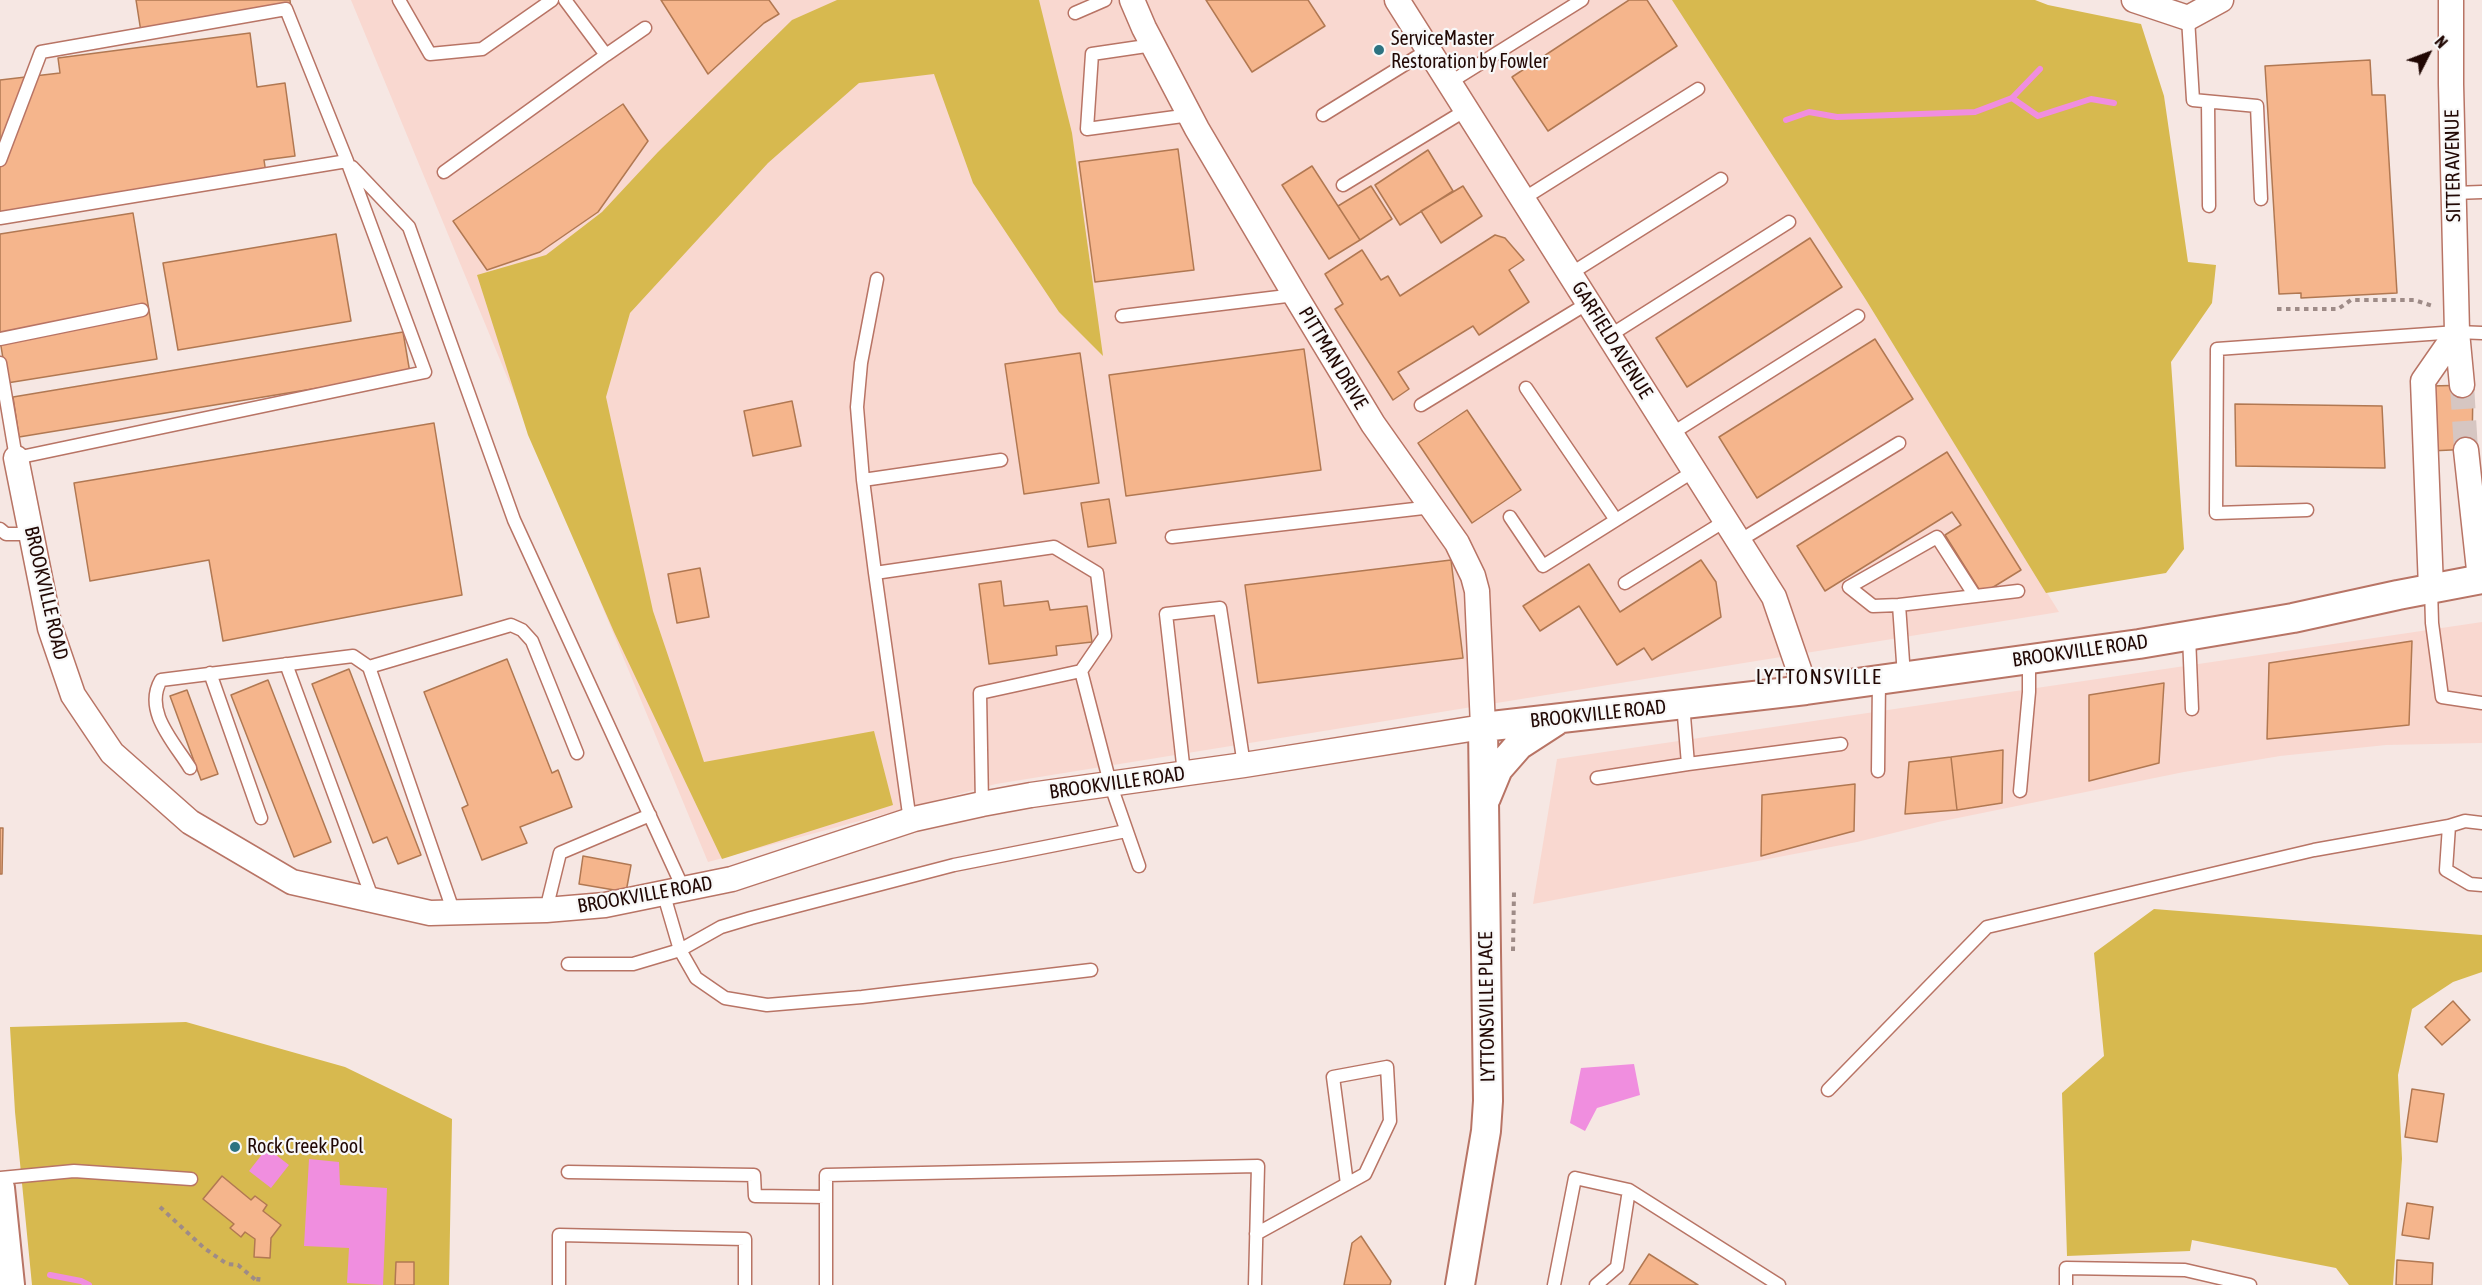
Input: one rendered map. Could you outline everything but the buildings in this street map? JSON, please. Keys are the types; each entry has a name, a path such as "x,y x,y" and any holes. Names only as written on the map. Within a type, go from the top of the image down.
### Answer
{"street":[{"name":"PITTMAN DRIVE","path":"1132,0 1190,115 1295,295 1373,424 1458,543 1473,576 1479,607 1483,727"},
{"name":"GARFIELD AVENUE","path":"1397,0 1774,597 1806,690"},
{"path":"2134,0 2188,18 2220,0"},
{"name":"SITTER AVENUE","path":"2451,0 2457,332 2462,385"},
{"path":"2431,588 2423,381 2457,332"},
{"path":"2466,450 2481,579"},
{"name":"BROOKVILLE ROAD","path":"16,458 50,628 73,695 112,753 190,822 292,882 430,913 546,910 605,905 732,879 910,821 982,804 1483,727 1806,690 2189,636 2293,618 2481,579"},
{"path":"1484,802 1498,769 1519,745 1559,719"},
{"name":"LYTTONSVILLE PLACE","path":"1460,1285 1486,1131 1488,1101 1483,727"},
{"path":"0,1188 10,1285"}],"lane":[{"path":"399,0 430,54 482,49 552,0"},
{"path":"565,0 606,55"},
{"path":"1075,13 1105,0"},
{"path":"1449,83 1582,0"},
{"path":"0,160 41,52 286,9 347,161 425,372 16,458 0,363"},
{"path":"2188,18 2193,100 2257,106 2261,199"},
{"path":"444,172 645,28"},
{"path":"1153,45 1092,54 1088,129 1190,115"},
{"path":"1323,115 1428,50"},
{"path":"1522,199 1698,89"},
{"path":"2208,102 2209,206"},
{"path":"1343,185 1466,110"},
{"path":"0,218 347,161"},
{"path":"347,161 409,227 514,520 650,815 673,890 680,950 696,978 725,998 767,1005 862,997 1091,970"},
{"path":"1570,274 1721,180"},
{"path":"2454,193 2482,192"},
{"path":"1609,336 1789,222"},
{"path":"877,279 861,363 857,407 863,480 910,821"},
{"path":"1122,316 1295,295"},
{"path":"1421,405 1588,303"},
{"path":"0,339 142,310"},
{"path":"1671,434 1858,316"},
{"path":"2307,510 2216,513 2217,349 2457,332 2482,333"},
{"path":"1526,388 1617,520"},
{"path":"1739,541 1899,443"},
{"path":"863,480 1001,460"},
{"path":"1510,517 1543,566 1694,471"},
{"path":"1172,537 1432,507"},
{"path":"1625,583 1725,521"},
{"path":"0,529 6,534 31,534"},
{"path":"1976,596 1937,537 1849,586 1873,606 1899,605 1976,596 2018,591"},
{"path":"875,573 1054,547 1097,573 1105,636 1081,671 980,693 982,804"},
{"path":"2431,588 2432,623 2442,697 2482,703"},
{"path":"1878,771 1892,678 1899,605"},
{"path":"1184,773 1166,614 1220,608 1244,765"},
{"path":"369,668 512,625 522,630 532,641 577,753"},
{"path":"2189,636 2192,709"},
{"path":"190,768 156,713 155,690 161,680 353,656 369,668 454,913"},
{"path":"2020,791 2030,692 2029,658"},
{"path":"286,664 373,900"},
{"path":"1081,671 1110,783 1139,866"},
{"path":"210,673 261,818"},
{"path":"1683,704 1688,764"},
{"path":"1597,778 1841,744"},
{"path":"546,910 560,853 650,815"},
{"path":"1828,1090 1987,927 2313,850 2465,822 2482,823"},
{"path":"2449,826 2446,870 2470,884 2482,885"},
{"path":"568,964 633,964 680,950 721,927 762,915 954,865 1126,831"},
{"path":"1256,1234 1347,1184 1365,1174 1390,1121 1387,1067 1333,1077 1347,1184"},
{"path":"826,1285 826,1175 1258,1166 1256,1285"},
{"path":"0,1178 74,1171 191,1179"},
{"path":"568,1172 754,1175 755,1196 826,1197"},
{"path":"1554,1285 1575,1178 1629,1190 1779,1285"},
{"path":"1596,1285 1617,1267 1629,1190"},
{"path":"559,1285 559,1235 745,1239 745,1285"},
{"path":"2066,1285 2066,1268 2185,1270 2250,1285"}],"path":[{"path":"2277,309 2338,309 2351,300 2414,300 2433,306"},
{"path":"160,1207 204,1248 227,1264 238,1264 258,1283"},
{"path":"258,1283 259,1274"}],"shaded area":[{"path":"351,0 1674,0 1866,300 2059,612 996,784 708,862"},
{"path":"837,0 1039,0 1072,133 1103,356 1059,312 973,183 934,74 859,83 768,163 630,313 606,397 653,611 704,762 874,731 893,805 722,859 614,632 528,435 477,275 546,255 602,212 658,152 792,20"},
{"path":"1672,0 2035,0 2048,5 2141,24 2164,96 2188,262 2216,265 2212,303 2171,362 2184,549 2166,573 2046,593 1866,300"},
{"path":"2482,622 2482,743 2386,745 2280,756 2184,772 1938,822 1857,842 1533,904 1557,759"},
{"path":"2154,909 2482,935 2482,972 2453,982 2412,1009 2398,1075 2402,1159 2393,1285 2349,1285 2336,1268 2192,1240 2190,1251 2067,1256 2062,1093 2104,1056 2094,953"},
{"name":"Rock Creek Pool","path":"186,1022 345,1067 452,1119 449,1285 32,1285 15,1112 10,1027"},
{"path":"1634,1064 1640,1095 1597,1108 1585,1131 1570,1123 1581,1068"},
{"path":"267,1148 289,1165 271,1188 249,1171"},
{"path":"309,1159 339,1162 340,1185 387,1188 383,1285 347,1283 349,1248 304,1246"}],"waterway":[{"path":"1786,120 1809,112 1837,117 1975,112 2012,98 2040,69"},
{"path":"2012,98 2038,116 2091,99 2114,103"},
{"path":"50,1275 81,1281 89,1285"}],"tunnel":[{"path":"2462,385 2466,450"}],"place":[{"name":"ServiceMaster Restoration by Fowler","path":"1379,50"},
{"name":"Rock Creek Pool","path":"235,1147"}],"district":[{"name":"LYTTONSVILLE","path":"1819,677"}]}
